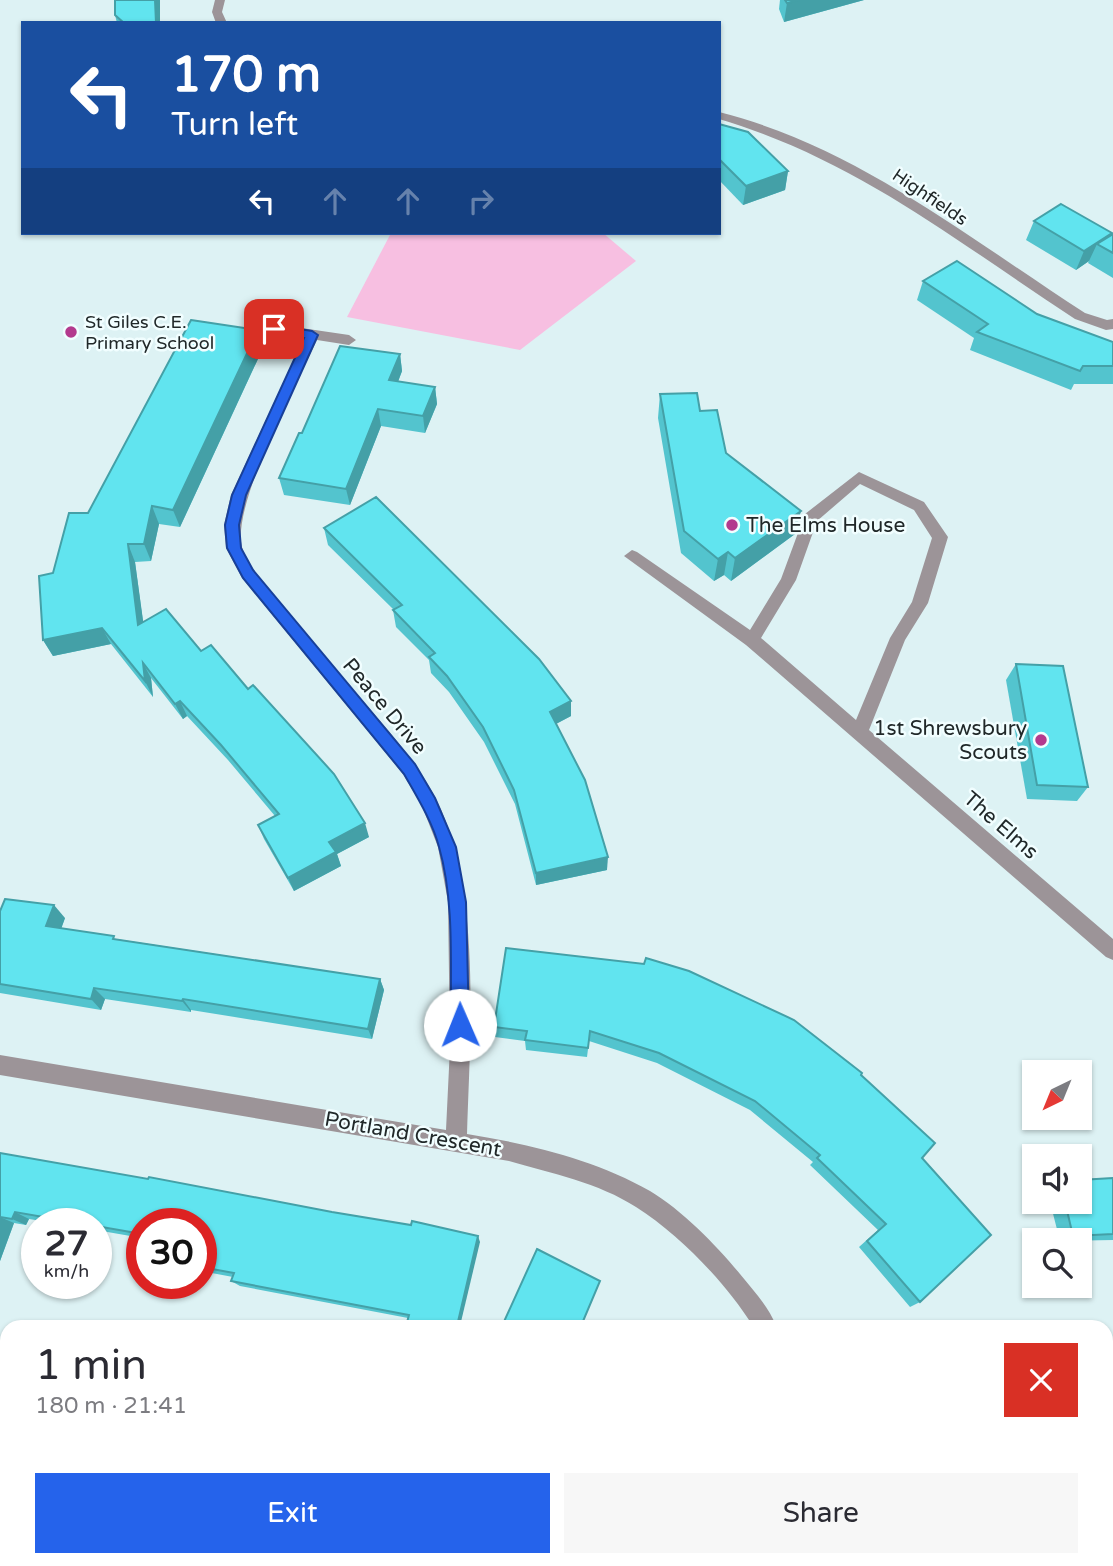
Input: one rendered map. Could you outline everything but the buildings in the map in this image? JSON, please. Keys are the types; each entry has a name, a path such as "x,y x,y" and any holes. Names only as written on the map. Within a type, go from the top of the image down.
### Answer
{"street":[{"path":"220,0 218,12 221,21"},
{"name":"Highfields","path":"721,116 804,142 851,166 1080,316 1106,325 1113,324"},
{"path":"274,329 349,340"},
{"name":"Peace Drive","path":"312,335 239,495 232,525 234,548 248,574 409,769 429,803 447,847 457,902 459,967 460,1047 456,1143"},
{"path":"752,640 788,580 810,518 859,477 919,506 940,537 920,603 898,638 859,734"},
{"name":"The Elms","path":"632,556 752,640 1113,951"},
{"name":"Portland Crescent","path":"0,1065 509,1152 575,1169 643,1199 707,1251 761,1320"}],"shaded area":[{"path":"390,235 605,235 636,261 520,350 347,317"}],"place":[{"name":"St Giles C.E. Primary School","path":"71,332"},
{"name":"The Elms House","path":"732,525"},
{"name":"1st Shrewsbury Scouts","path":"1041,740"}],"route":[{"path":"274,329 312,335 239,495 232,525 234,548 248,574 409,769 429,803 447,847 457,902 460,1025"}]}
